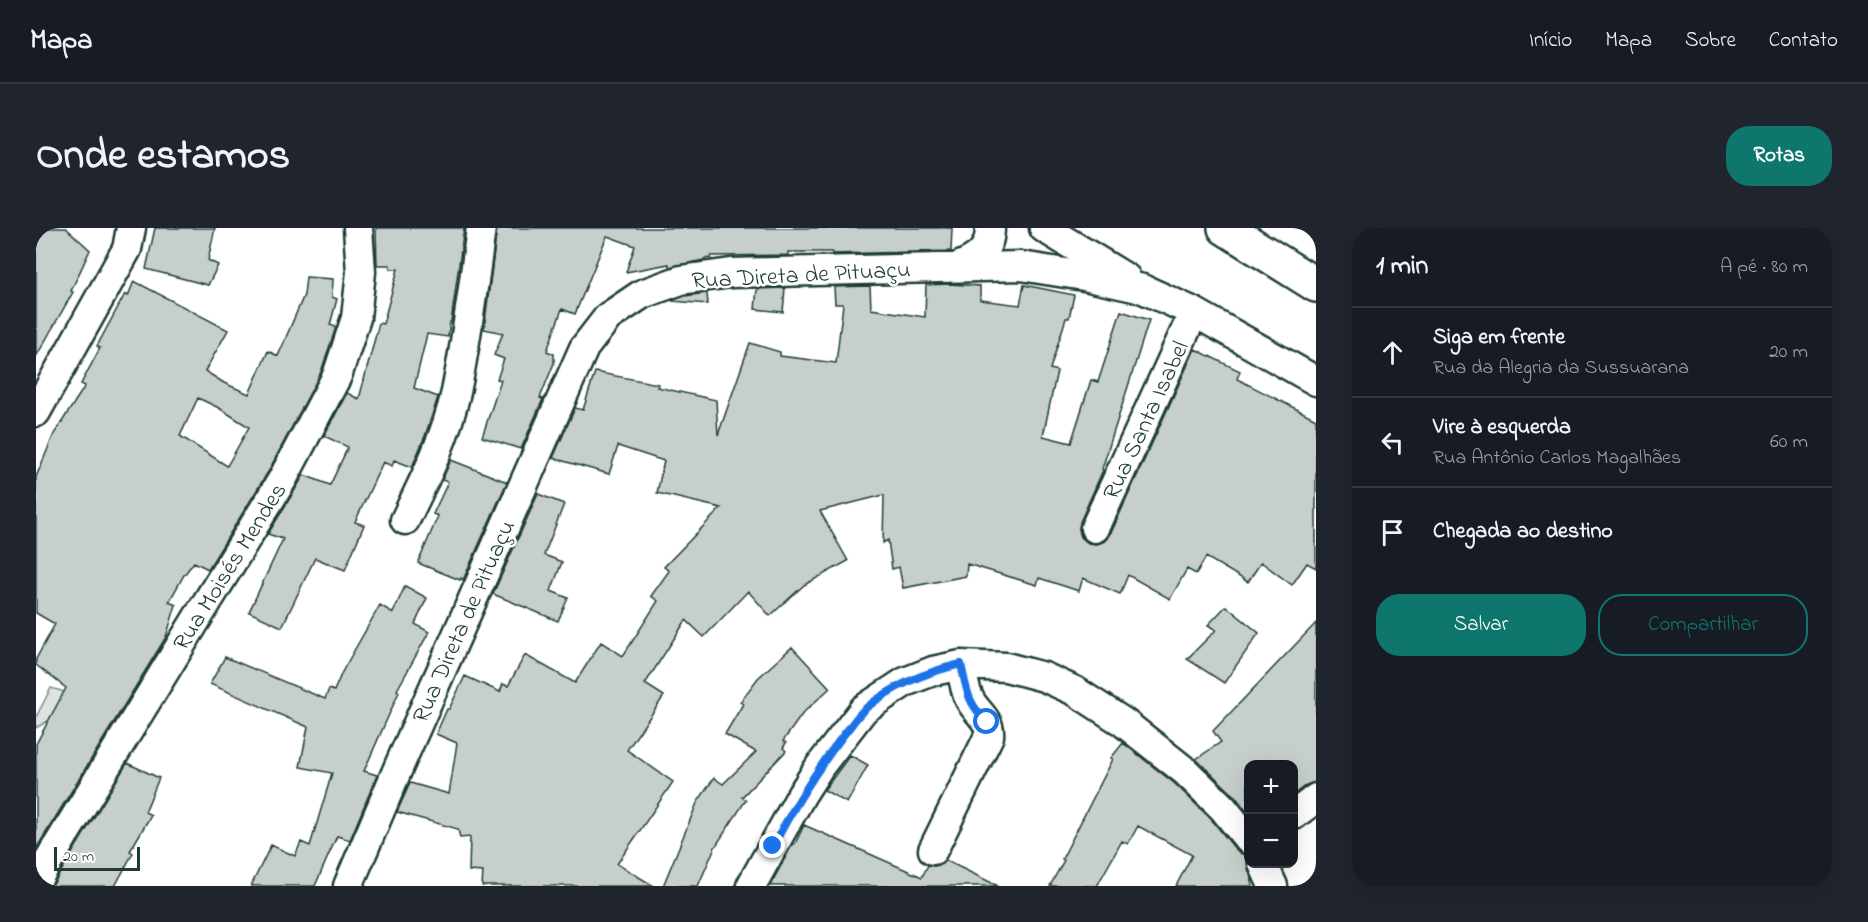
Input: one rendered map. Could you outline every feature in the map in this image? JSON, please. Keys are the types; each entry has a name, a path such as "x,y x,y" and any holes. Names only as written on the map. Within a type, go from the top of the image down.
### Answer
{"main road":[{"path":"1225,228 1316,285"}],"street":[{"name":"Rua Moisés Mendes","path":"36,881 282,480 337,376 356,318 361,272 358,228"},
{"path":"405,520 432,464 455,394 482,228"},
{"path":"958,267 975,260 983,252 989,240 990,228"},
{"path":"1044,228 1143,289"},
{"path":"36,412 127,249 122,229"},
{"name":"Rua Direta de Pituaçu","path":"348,886 584,348 608,317 642,294 681,280 731,273 1021,266 1084,276 1143,289 1194,312 1316,381"},
{"name":"Rua Santa Isabel","path":"1095,528 1194,312"},
{"path":"933,850 990,730 987,722 969,699 961,664"},
{"path":"751,886 802,794 820,766 864,709 905,682 933,671 961,664 1006,667 1044,677 1075,691 1123,722 1185,771 1217,816 1244,836"},
{"path":"1294,814 1316,798"},
{"path":"1265,868 1273,886"}],"shaded area":[{"path":"51,688 78,696 57,727 48,721 36,728 36,717"}],"building":[{"path":"36,228 66,228 90,250 71,291 73,292 36,357"},
{"path":"155,228 215,228 208,260 218,265 208,285 146,269"},
{"path":"376,228 464,228 448,337 427,334 414,388 438,397 412,467 394,460 392,466 383,462 355,522 364,525 345,570 315,558 282,627 249,612 283,539 268,534 304,475 330,485 348,447 324,436 347,393 359,399 379,323 383,324 398,269 390,269 390,265 377,265"},
{"path":"497,228 952,228 951,251 832,254 832,252 788,252 788,255 711,256 704,260 669,267 669,264 626,272 635,246 607,236 575,314 562,309 547,351 554,354 554,363 540,398 543,399 521,449 482,437 501,380 497,379 504,359 494,355 503,333 484,329"},
{"path":"306,277 333,279 332,297 337,299 330,325 336,327 321,372 268,472 208,569 194,562 184,575 169,602 176,605 166,637 36,849 36,744 66,688 36,665 36,659 55,624 36,613 36,477 54,434 85,386 81,384 100,348 97,346 125,294 128,296 134,281 228,330 205,371 224,383 249,394 268,351 278,356 304,295","holes":["198,398 249,427 227,466 180,436"]},
{"path":"926,285 980,286 980,300 1020,305 1024,285 1074,295 1069,318 1066,318 1050,369 1057,371 1043,436 1071,443 1091,380 1098,382 1121,311 1149,320 1103,470 1080,522 1081,537 1088,543 1097,544 1105,541 1110,535 1195,349 1240,371 1237,379 1316,419 1316,568 1307,563 1292,585 1261,562 1248,582 1206,557 1196,574 1187,569 1170,599 1128,575 1120,594 1083,578 1079,591 1039,578 1037,585 967,564 966,576 903,588 899,567 892,569 888,540 883,543 884,495 820,511 848,561 804,585 770,616 748,591 704,637 686,620 645,684 664,696 627,750 673,782 617,864 654,886 482,886 483,872 469,871 470,837 460,838 458,829 397,812 410,783 449,794 457,743 436,734 465,676 500,692 503,684 508,686 525,655 575,683 601,642 623,656 658,601 651,596 669,571 664,567 721,508 657,493 664,461 618,446 609,474 553,458 575,408 583,410 595,372 658,384 657,387 716,400 718,435 750,343 780,352 780,356 836,363 843,304 835,304 834,287 870,286 871,309 925,317"},
{"path":"785,288 783,312 755,309 757,289"},
{"path":"707,293 708,304 672,301 685,296"},
{"path":"451,460 507,482 463,580 418,563 438,516 433,514 448,482 442,480"},
{"path":"538,494 564,504 544,555 562,562 551,591 568,598 558,621 493,594"},
{"path":"405,586 427,598 415,624 429,632 397,690 399,692 364,771 377,775 350,840 337,836 315,886 251,886 271,845 295,856 301,842 310,846 332,773 300,767 308,727 210,684 225,657 325,699 329,689 334,691 342,672 380,605 393,613"},
{"path":"1226,606 1259,633 1224,683 1187,659 1216,630 1208,625"},
{"path":"1316,623 1316,782 1306,785 1298,791 1298,760 1244,760 1244,808 1235,796 1196,759 1221,742 1213,731"},
{"path":"792,647 830,688 803,713 783,741 786,743 783,748 786,751 742,797 746,800 715,847 698,886 663,886 697,803 714,778 723,784 756,752 725,734 743,704 740,702 758,678"},
{"path":"1123,743 1174,783 1211,819 1236,850 1244,854 1244,868 1248,868 1253,886 1176,886 1192,855 1138,826 1128,844 1122,841 1097,886 1050,886 1113,759 1111,758"},
{"path":"850,755 868,765 847,803 824,790"},
{"path":"127,763 159,778 145,812 151,815 130,851 133,853 115,886 52,886"},
{"path":"804,825 922,877 928,865 942,864 945,860 998,886 770,886"}],"route":[{"path":"773,846 820,766 864,709 905,682 933,671 961,664 969,699 987,722"}]}
